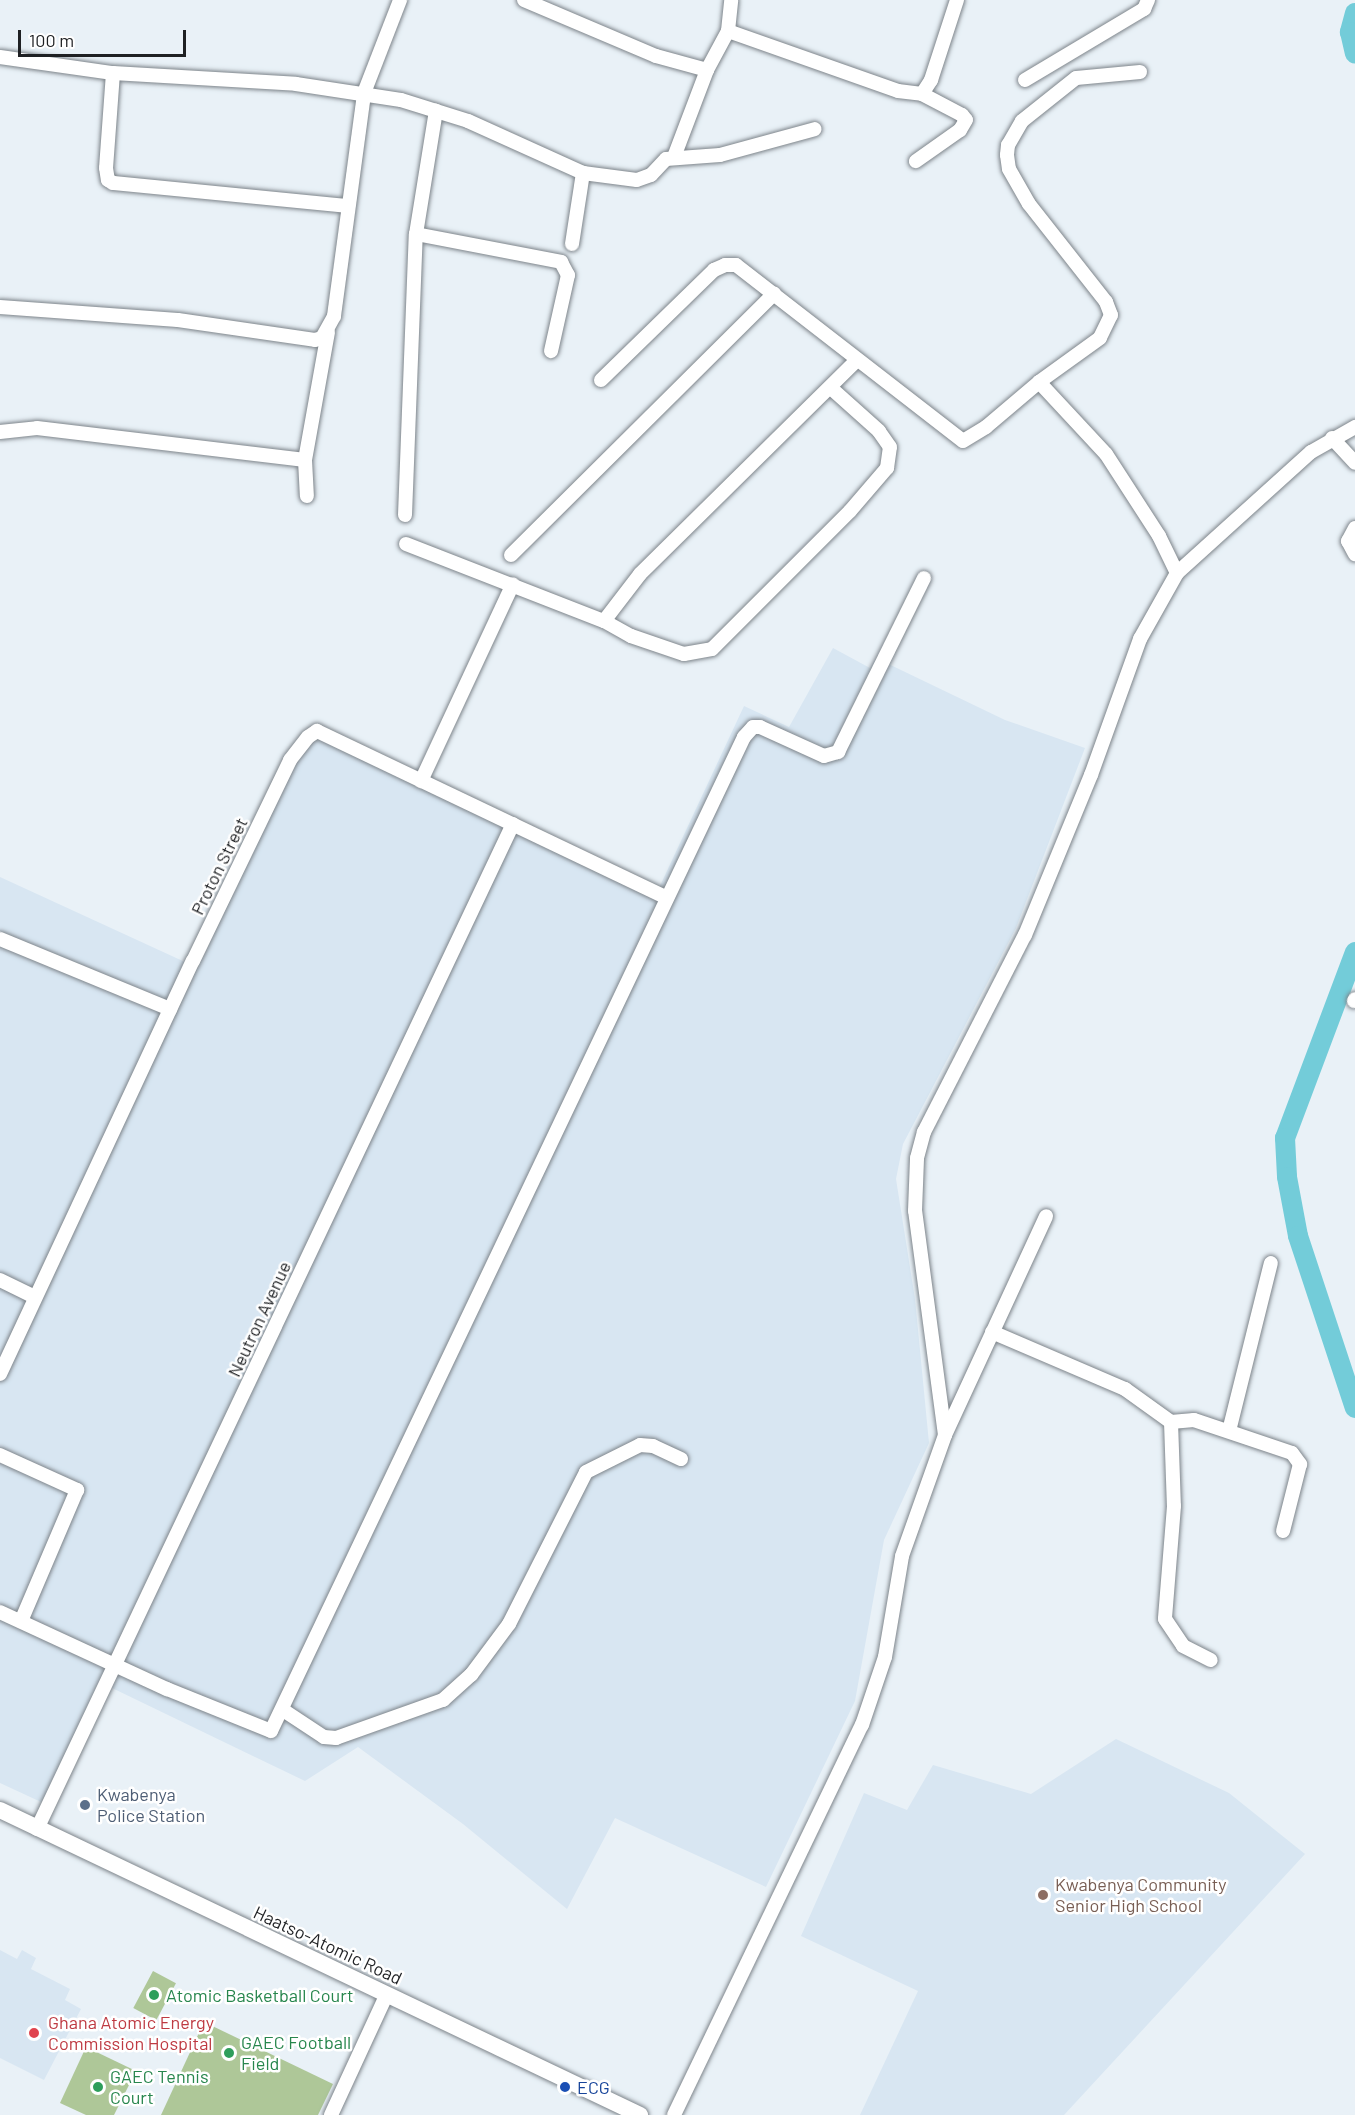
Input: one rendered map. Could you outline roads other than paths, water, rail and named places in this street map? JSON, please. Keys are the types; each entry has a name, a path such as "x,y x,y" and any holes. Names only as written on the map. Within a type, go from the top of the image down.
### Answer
{"main road":[{"name":"Haatso-Atomic Road","path":"0,1810 640,2115"}],"street":[{"path":"307,496 305,460 328,332 334,316 363,93 400,0"},
{"path":"524,0 656,56 707,70"},
{"path":"674,157 707,70 728,31 731,0"},
{"path":"1025,80 1144,9 1148,0"},
{"path":"922,94 931,80 952,1"},
{"path":"728,31 898,91 922,94 966,120 960,130 916,161"},
{"path":"0,57 113,73 215,76 363,93 436,111 520,142 583,173 643,180 660,164 674,157 720,155 815,129"},
{"path":"601,380 714,270 725,265 736,265 856,361 963,441 986,427 1039,382 1100,338 1111,315 1106,302 1023,195 1008,169 1008,145 1022,121 1076,78 1140,72"},
{"path":"113,73 106,168 108,180 113,183 347,206"},
{"path":"405,515 416,234 436,111"},
{"path":"572,244 583,173"},
{"path":"416,234 561,262 568,274 551,351"},
{"path":"511,555 774,294"},
{"path":"0,307 178,320 315,340 328,332"},
{"path":"604,621 656,558 832,389 856,361"},
{"path":"1039,382 1106,454 1159,536 1178,573"},
{"path":"406,544 604,621 631,636 684,654 712,649 850,511 887,468 890,447 879,431 832,389"},
{"path":"945,1435 915,1210 917,1158 924,1132 1029,926 1091,775 1140,639 1178,573 1311,452 1355,427"},
{"path":"0,432 37,428 305,460"},
{"path":"1332,438 1355,462"},
{"path":"1355,528 1348,541 1355,554"},
{"path":"0,1611 263,1731 271,1731 283,1710 665,897 748,731 760,727 824,756 838,752 924,578"},
{"path":"421,781 513,584"},
{"name":"Proton Street","path":"0,1374 170,1009 290,760 308,737 317,731 665,897"},
{"name":"Neutron Avenue","path":"37,1829 513,824"},
{"path":"0,939 170,1009"},
{"path":"674,2115 862,1725 885,1657 902,1556 945,1435 1046,1216"},
{"path":"1229,1431 1271,1263"},
{"path":"0,1280 35,1297"},
{"path":"992,1332 1099,1376 1171,1422 1194,1420 1292,1453 1300,1464 1283,1531"},
{"path":"1171,1422 1174,1506 1165,1619 1183,1646 1211,1660"},
{"path":"283,1710 324,1737 336,1738 443,1700 478,1667 508,1624 586,1472 640,1445 653,1446 681,1459"},
{"path":"0,1455 77,1490 21,1621"},
{"path":"331,2115 387,1994"}],"waterway":[{"path":"1355,13 1350,32 1355,53"},
{"path":"1355,952 1285,1138 1287,1177 1298,1236 1355,1408"}],"place":[{"name":"Kwabenya Police Station","path":"85,1805"},
{"name":"Kwabenya Community Senior High School","path":"1043,1895"},
{"name":"Atomic Basketball Court","path":"154,1995"},
{"name":"Ghana Atomic Energy Commission Hospital","path":"34,2033"},
{"name":"GAEC Football Field","path":"229,2053"},
{"name":"GAEC Tennis Court","path":"98,2087"},
{"name":"ECG","path":"565,2087"}]}
